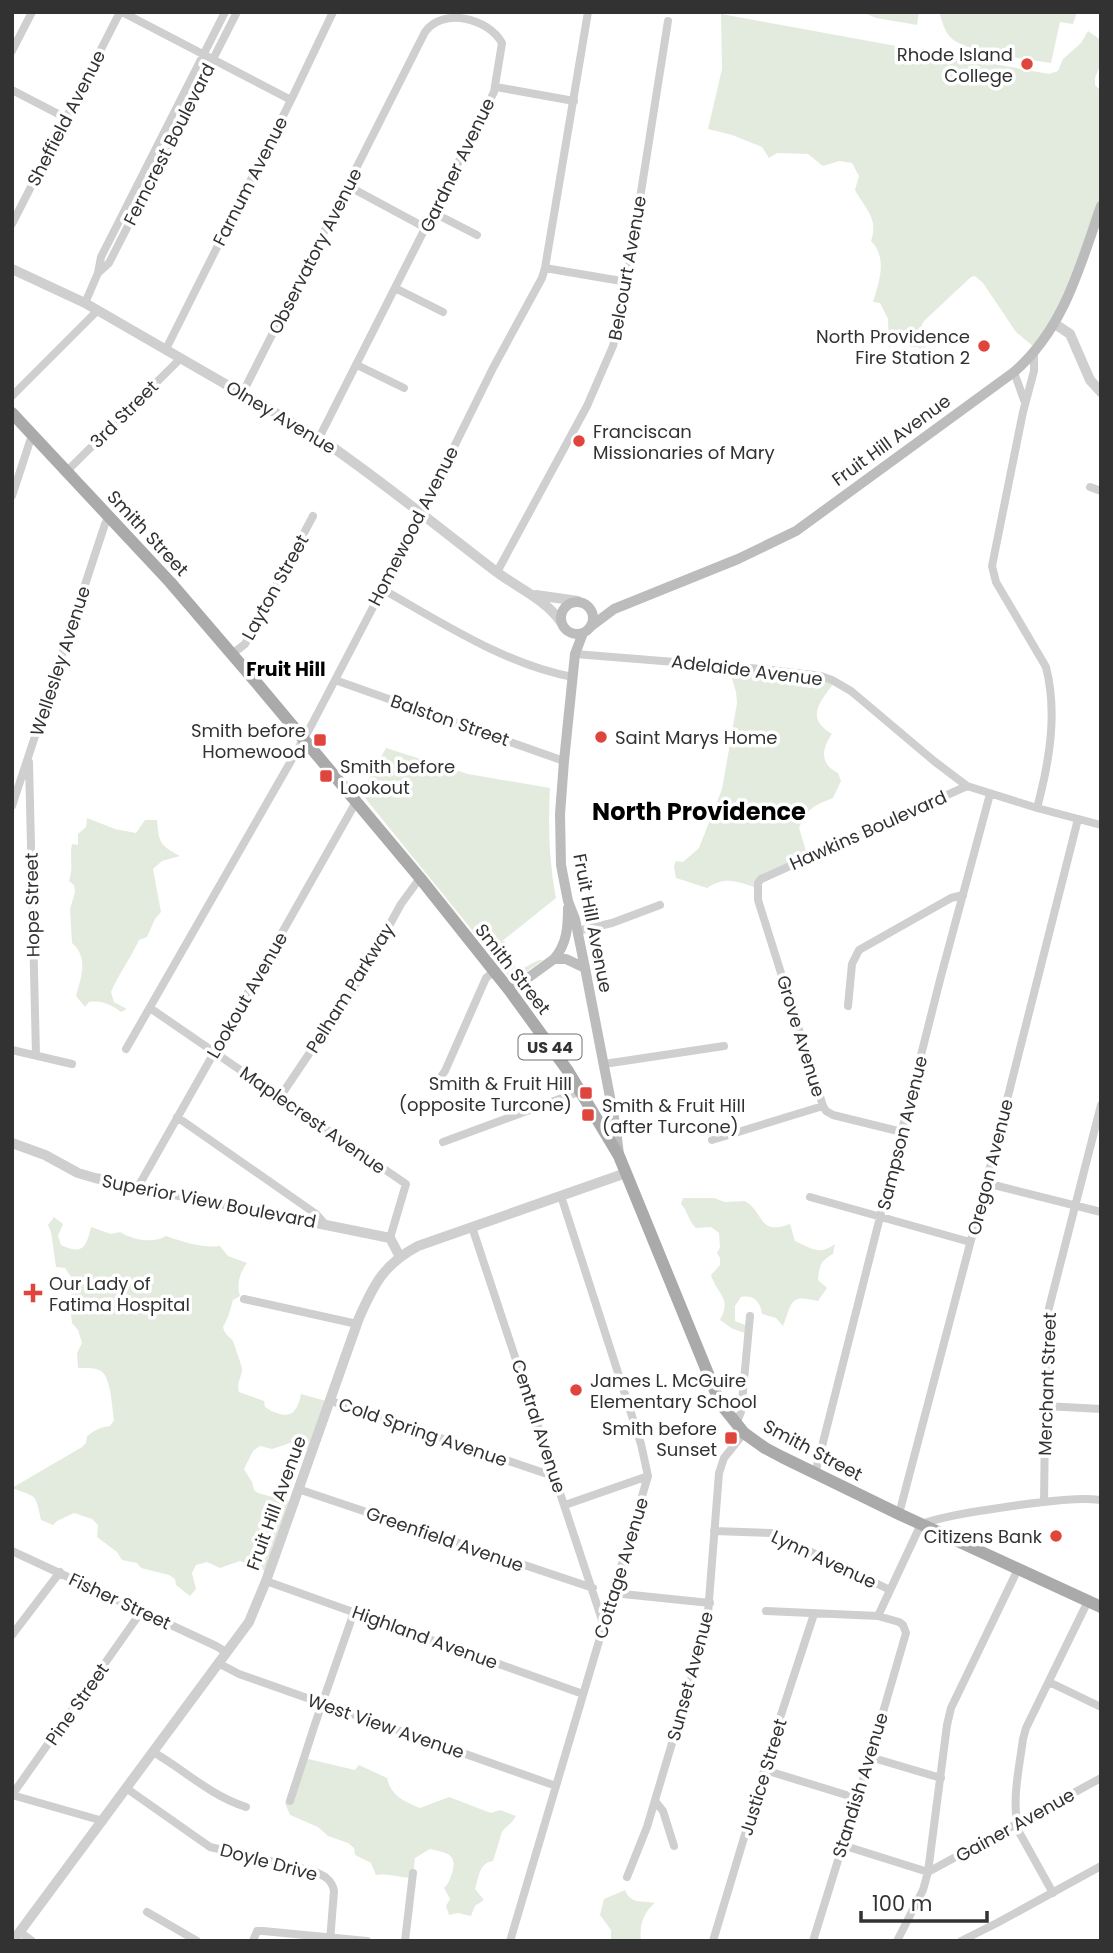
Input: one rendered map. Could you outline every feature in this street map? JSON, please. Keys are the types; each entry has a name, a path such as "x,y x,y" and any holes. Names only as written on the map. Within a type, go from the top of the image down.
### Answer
{"main road":[{"name":"Fruit Hill Avenue","path":"575,654 587,630 614,609 738,559 796,531 1014,372 1034,352 1055,324 1078,274 1101,206"},
{"name":"Smith Street","path":"12,413 170,582 420,878 510,991 580,1091 619,1156 720,1403 740,1428 765,1448 815,1474 1101,1607"},
{"name":"Fruit Hill Avenue","path":"583,604 614,609"},
{"path":"583,604 593,614 587,630 570,632 561,622 562,613 566,606 583,604"},
{"name":"Fruit Hill Avenue","path":"570,632 575,654 560,814 561,865 568,901 578,931 619,1156"},
{"path":"510,991 554,959 562,948 566,935 568,901"},
{"path":"554,959 566,959 585,968"}],"street":[{"path":"12,51 32,12"},
{"path":"121,12 291,100"},
{"name":"Sheffield Avenue","path":"12,224 121,12"},
{"name":"Ferncrest Boulevard","path":"85,303 98,273 101,257 225,12"},
{"name":"Ferncrest Boulevard","path":"98,273 109,263 237,12"},
{"name":"Farnum Avenue","path":"166,349 333,12"},
{"name":"Homewood Avenue","path":"125,1049 304,739 542,278 589,12"},
{"name":"Gardner Avenue","path":"319,438 496,87 502,48 498,37 487,26 466,19 445,19 429,26 387,108"},
{"name":"Belcourt Avenue","path":"497,572 587,406 606,365 619,326 668,21"},
{"path":"496,87 574,101"},
{"path":"12,90 66,118"},
{"name":"Observatory Avenue","path":"242,394 387,108"},
{"path":"348,186 426,228"},
{"path":"434,214 477,235"},
{"path":"545,268 626,282"},
{"name":"Olney Avenue","path":"12,269 98,310 319,438 356,463 497,572 552,609 561,622"},
{"path":"395,288 443,312"},
{"path":"12,396 98,310"},
{"path":"1055,324 1070,334 1090,380 1101,392"},
{"path":"1034,352 1034,371 992,566 996,582 1045,667 1050,683 1052,721 1037,808"},
{"name":"3rd Street","path":"67,471 181,358"},
{"path":"357,365 404,388"},
{"path":"1014,372 1025,403"},
{"path":"12,496 32,435"},
{"path":"1090,487 1101,491"},
{"name":"Layton Street","path":"232,654 245,644 313,516"},
{"name":"Wellesley Avenue","path":"12,806 109,517"},
{"path":"382,589 503,653 573,677"},
{"name":"Olney Avenue","path":"532,595 583,604"},
{"name":"Adelaide Avenue","path":"575,654 805,673 832,680 851,691 967,786"},
{"name":"Balston Street","path":"335,680 564,761"},
{"name":"Hope Street","path":"29,755 36,1055"},
{"name":"Hawkins Boulevard","path":"758,883 767,875 967,786 1101,825"},
{"name":"Sampson Avenue","path":"815,1474 990,794"},
{"name":"Lookout Avenue","path":"138,1187 356,803"},
{"name":"Oregon Avenue","path":"899,1514 1078,819"},
{"name":"Pelham Parkway","path":"280,1097 362,975 401,904 420,878"},
{"name":"Grove Avenue","path":"758,883 758,900 823,1106 833,1115 902,1132"},
{"path":"848,1006 854,957 859,950 951,898 963,895"},
{"path":"578,931 612,923 660,905"},
{"path":"434,1086 445,1071 486,978 494,971"},
{"name":"Maplecrest Avenue","path":"150,1008 406,1184 390,1238"},
{"path":"604,1065 723,1046"},
{"path":"12,1050 72,1064"},
{"path":"443,1142 580,1091"},
{"name":"Merchant Street","path":"1044,1502 1049,1308 1101,1105"},
{"path":"712,1140 823,1106"},
{"path":"177,1117 316,1214 324,1223"},
{"name":"Superior View Boulevard","path":"12,1143 45,1155 85,1176 390,1238"},
{"name":"Fruit Hill Avenue","path":"13,1941 249,1622 357,1324 374,1285 385,1270 418,1246 626,1173"},
{"path":"986,1183 1101,1212"},
{"name":"Cottage Avenue","path":"510,1941 648,1476 641,1444 561,1196"},
{"path":"810,1197 970,1242"},
{"name":"Central Avenue","path":"472,1227 604,1625"},
{"path":"390,1238 400,1257"},
{"path":"243,1299 357,1324"},
{"path":"740,1428 750,1316"},
{"name":"Cold Spring Avenue","path":"331,1401 556,1477"},
{"path":"1045,1406 1101,1409"},
{"name":"Sunset Avenue","path":"627,1877 655,1801 701,1651 710,1603 717,1484 721,1465 740,1428"},
{"path":"565,1506 648,1476"},
{"name":"Greenfield Avenue","path":"298,1489 593,1588"},
{"path":"766,1611 878,1616 922,1524 997,1508 1044,1502 1101,1500"},
{"name":"Lynn Avenue","path":"714,1531 772,1533 890,1590"},
{"name":"Fisher Street","path":"12,1550 226,1652"},
{"path":"897,1941 923,1890 928,1872 951,1708 1018,1569"},
{"path":"12,1635 60,1572"},
{"name":"Highland Avenue","path":"266,1581 583,1693"},
{"path":"613,1593 710,1603"},
{"path":"1053,1893 1019,1832 1014,1809 1024,1733 1088,1601"},
{"name":"Pine Street","path":"12,1795 141,1612"},
{"path":"290,1801 354,1612"},
{"name":"Justice Street","path":"713,1941 814,1614"},
{"name":"Standish Avenue","path":"813,1941 905,1638 905,1629 899,1622 878,1616"},
{"name":"West View Avenue","path":"218,1663 239,1674 556,1786"},
{"path":"1049,1682 1101,1707"},
{"path":"153,1752 208,1790 225,1800 246,1807"},
{"path":"870,1757 941,1778"},
{"path":"765,1770 856,1798"},
{"name":"Gainer Avenue","path":"928,1872 1101,1778"},
{"name":"Doyle Drive","path":"126,1788 210,1847 313,1871 327,1878 333,1884 334,1891 330,1939"},
{"path":"12,1795 103,1821"},
{"path":"655,1801 663,1811 674,1846"},
{"path":"842,1845 928,1872"},
{"path":"961,1941 1101,1866"},
{"path":"405,1941 413,1872"},
{"path":"146,1912 197,1941"},
{"path":"253,1941 257,1931 366,1941"},
{"path":"20,1932 32,1941"}],"shaded area":[{"path":"862,12 919,12 917,25 876,18"},
{"path":"939,12 1077,12 1073,24 1060,22 1051,63 998,54 958,43 948,34"},
{"path":"721,14 1049,74 1058,71 1063,59 1081,43 1088,31 1101,40 1101,63 1095,85 1101,91 1101,207 1073,283 1034,347 1016,332 983,283 975,276 924,321 921,334 927,355 918,347 910,347 900,339 894,341 889,348 888,319 880,303 873,302 881,262 871,241 872,220 855,190 859,176 852,163 839,161 823,166 808,154 777,153 769,158 762,147 708,129 722,69"},
{"path":"734,664 815,671 836,680 821,701 817,715 823,728 832,734 824,750 825,760 838,773 841,781 833,798 812,809 799,828 807,854 765,875 758,888 726,881 707,888 676,878 674,866 676,861 683,862 699,848 722,789 737,703 732,679"},
{"path":"386,748 468,774 550,788 550,843 556,898 501,942 507,944 501,947 499,944 489,951 361,793"},
{"path":"87,818 115,829 136,833 145,820 157,820 161,842 180,856 162,861 153,869 161,912 147,937 139,940 111,992 114,1002 127,1009 121,1012 98,1002 89,1002 85,1007 76,996 82,961 72,943 70,909 75,892 74,885 69,881 72,844 78,845 78,834 86,827"},
{"path":"494,958 501,958 520,969 543,960 519,977 508,975"},
{"path":"683,1198 745,1201 767,1225 780,1227 790,1224 795,1241 820,1250 835,1244 833,1254 823,1262 819,1271 818,1280 827,1288 818,1301 802,1298 793,1302 783,1326 776,1318 762,1314 756,1300 741,1297 735,1306 735,1321 745,1325 748,1334 733,1329 720,1320 725,1307 723,1297 711,1275 720,1265 717,1253 720,1247 719,1233 711,1227 696,1228 681,1204"},
{"path":"54,1217 63,1224 58,1236 61,1245 74,1249 85,1245 91,1227 111,1234 120,1232 143,1240 166,1236 199,1245 220,1246 228,1256 247,1263 239,1279 240,1296 233,1300 223,1327 233,1341 242,1367 239,1392 264,1401 265,1407 284,1415 294,1411 301,1394 330,1402 312,1451 290,1443 272,1449 260,1446 253,1451 244,1469 258,1493 294,1503 268,1572 240,1561 220,1568 207,1562 196,1565 192,1573 196,1589 190,1596 176,1585 175,1579 169,1575 122,1560 117,1552 97,1537 98,1525 92,1519 74,1513 53,1525 41,1520 34,1497 12,1488 82,1447 87,1436 110,1426 114,1420 109,1386 104,1374 96,1369 78,1368 77,1353 82,1343 78,1330 72,1323 69,1298 74,1289 73,1280 65,1268 56,1267 48,1225"},
{"path":"304,1758 355,1770 359,1765 387,1778 395,1794 420,1808 449,1797 491,1813 500,1810 516,1816 502,1832 493,1861 488,1862 480,1871 475,1889 484,1900 475,1906 471,1916 458,1913 449,1915 446,1906 450,1899 444,1888 453,1866 449,1855 430,1849 415,1858 411,1878 376,1875 371,1863 355,1855 354,1848 348,1843 328,1836 318,1827 290,1815 285,1803"},
{"path":"625,1890 634,1900 655,1903 643,1920 641,1941 611,1941 611,1930 600,1915 604,1899"}],"place":[{"name":"Rhode Island College","path":"1027,64"},
{"name":"North Providence Fire Station 2","path":"984,346"},
{"name":"Franciscan Missionaries of Mary","path":"579,441"},
{"name":"Saint Marys Home","path":"601,737"},
{"name":"Smith before Homewood","path":"320,740"},
{"name":"Smith before Lookout","path":"326,776"},
{"name":"Smith & Fruit Hill (opposite Turcone)","path":"586,1093"},
{"name":"Smith & Fruit Hill (after Turcone)","path":"588,1115"},
{"name":"Our Lady of Fatima Hospital","path":"33,1293"},
{"name":"James L. McGuire Elementary School","path":"576,1390"},
{"name":"Smith before Sunset","path":"731,1438"},
{"name":"Citizens Bank","path":"1056,1536"}],"district":[{"name":"Fruit Hill","path":"286,669"},
{"name":"North Providence","path":"699,811"}]}
